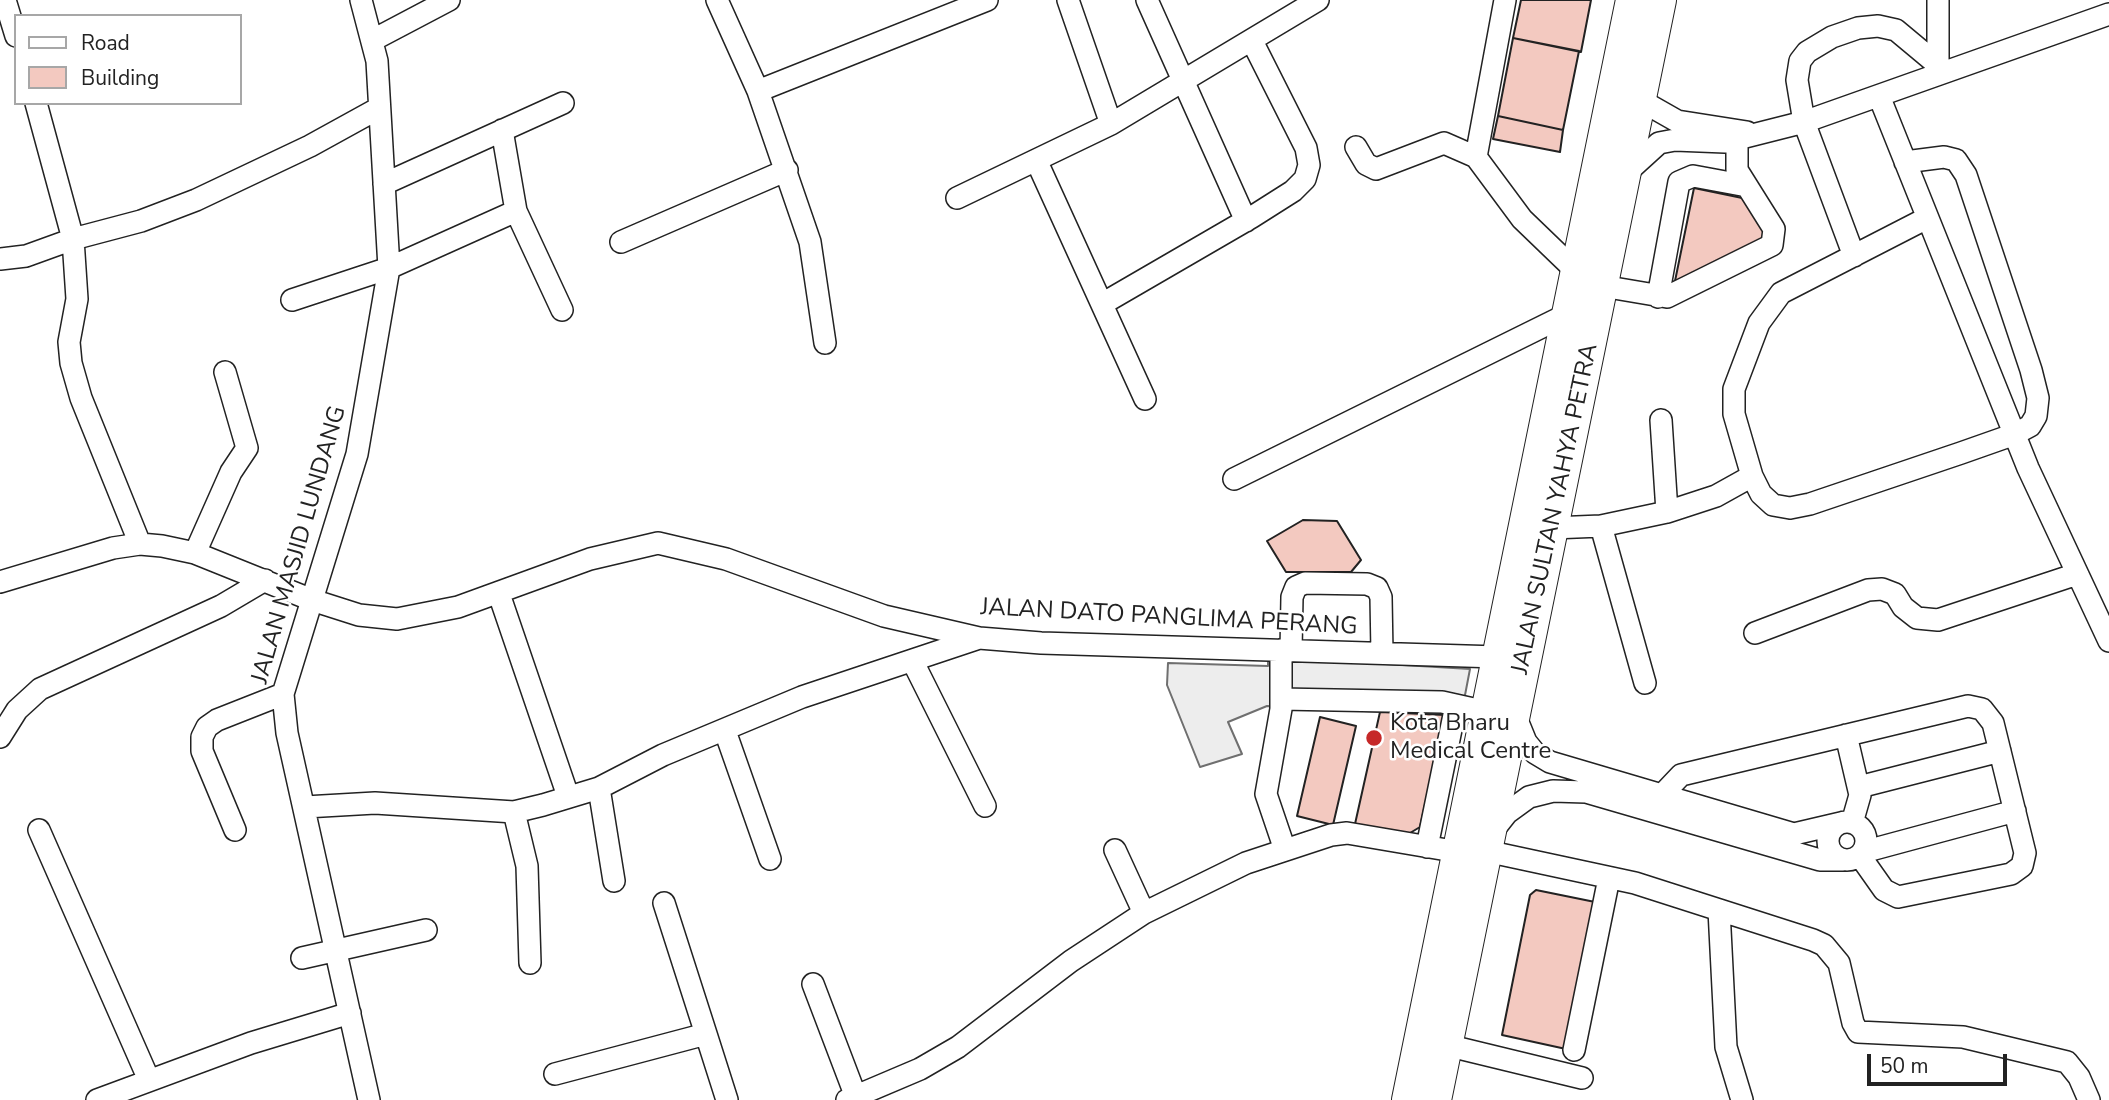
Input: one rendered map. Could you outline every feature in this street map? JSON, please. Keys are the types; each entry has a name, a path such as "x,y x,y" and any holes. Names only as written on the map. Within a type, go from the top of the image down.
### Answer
{"highway":[{"name":"JALAN SULTAN YAHYA PETRA","path":"1435,1100 1501,713 1552,528 1632,0"},
{"name":"JALAN SULTAN YAHYA PETRA","path":"1501,713 1498,657 1568,314 1589,279 1625,174 1660,0"},
{"name":"JALAN SULTAN YAHYA PETRA","path":"1408,1100 1478,847"}],"street":[{"path":"5,0 14,29"},
{"name":"JALAN MASJID LUNDANG","path":"361,0 377,61 389,268 357,454 283,694 287,733 369,1100"},
{"path":"373,40 449,0"},
{"path":"717,0 758,91 810,242 825,343"},
{"path":"758,91 986,0"},
{"path":"1068,0 1111,124"},
{"path":"1147,0 1246,220"},
{"path":"957,198 1037,162 1111,124 1318,0"},
{"path":"1476,157 1505,0"},
{"path":"1938,0 1938,70"},
{"path":"1625,174 1659,143 1675,140 1717,143 1804,122 1879,96 1938,70 2109,14"},
{"path":"1854,256 1804,122 1797,80 1800,61 1807,52 1832,37 1858,28 1878,26 1896,30 1938,70"},
{"path":"1102,304 1246,220 1293,191 1305,179 1309,164 1306,148 1252,41"},
{"path":"1879,96 2015,434 2109,641"},
{"path":"1640,100 1677,121 1759,134"},
{"path":"383,184 563,103"},
{"path":"37,105 73,239 77,299 69,342 71,363 81,398 140,544"},
{"path":"0,259 26,256 73,239 141,221 196,200 299,152 379,108"},
{"path":"502,131 516,211 562,310"},
{"path":"1356,147 1366,164 1376,169 1444,143 1476,157 1522,219 1589,279 1658,297 1676,295 1772,245 1774,229 1736,167 1737,139"},
{"path":"1905,162 1944,157 1956,160 1966,175 2038,398 2036,416 2030,426 2015,434 1810,504 1790,508 1773,505 1762,494 1752,476 1734,414 1734,389 1759,323 1781,293 1927,218"},
{"path":"1037,162 1145,399"},
{"path":"621,242 787,170"},
{"path":"1658,297 1679,182 1693,176 1746,186"},
{"path":"292,300 389,268 516,211"},
{"path":"1234,479 1568,314"},
{"path":"195,553 231,472 247,448 225,372"},
{"path":"1661,420 1667,512"},
{"path":"1552,528 1601,526 1667,512 1716,496 1752,476"},
{"path":"1601,526 1645,683"},
{"name":"JALAN DATO PANGLIMA PERANG","path":"0,582 113,548 140,544 195,553 312,600 359,615 397,619 458,607 590,559 658,542 726,559 884,616 979,638 1041,643 1498,657"},
{"path":"1755,633 1868,590 1882,589 1895,594 1903,607 1917,618 1938,620 2077,575"},
{"path":"0,737 17,710 40,689 221,606 265,580"},
{"path":"1285,850 1266,794 1281,699 1292,597 1296,587 1305,583 1367,584 1377,588 1381,597 1382,653"},
{"path":"499,594 568,796"},
{"path":"305,807 375,803 514,812 598,788 663,755 802,697 979,638"},
{"path":"913,662 985,806"},
{"path":"235,830 202,751 202,737 207,727 216,720 283,694"},
{"path":"1281,699 1456,705 1501,713 1535,753 1550,762 1794,834 1847,823 1865,836 1855,856"},
{"path":"1427,846 1456,705"},
{"path":"1662,795 1681,775 1846,735 1968,706 1982,709 1989,716 2014,811 2024,860 2022,866 2011,874 1898,897 1884,890 1855,856 1832,854 1828,843 1831,830 1847,823 1859,803 1859,787 1846,735"},
{"path":"725,731 770,859"},
{"path":"1859,787 2000,751"},
{"path":"598,788 614,881"},
{"path":"1478,847 1507,813 1529,797 1553,791 1586,792 1821,860 1855,856 2014,811"},
{"path":"514,812 527,866 530,963"},
{"path":"39,830 149,1080"},
{"path":"813,984 851,1098 920,1069 958,1047 1071,961 1144,914 1246,863 1331,835 1347,833 1427,846 1478,847 1609,878 1824,945 1839,963 1853,1023 1858,1032 1963,1037 2067,1062 2079,1077 2089,1100"},
{"path":"1115,850 1144,914"},
{"path":"1574,1051 1609,878"},
{"path":"664,903 727,1100"},
{"path":"1718,910 1726,1047 1742,1100"},
{"path":"302,958 426,930"},
{"path":"97,1100 251,1043 350,1013"},
{"path":"555,1074 706,1034"},
{"path":"1446,1045 1582,1078"}],"shaded area":[{"path":"1268,657 1470,669 1461,716 1267,706 1228,722 1242,754 1200,767 1167,685 1168,663 1268,666"}],"building":[{"path":"1521,0 1591,0 1581,52 1513,38"},
{"path":"1513,38 1579,51 1563,130 1498,116"},
{"path":"1498,116 1563,130 1560,152 1493,139"},
{"path":"1694,188 1747,199 1771,240 1689,284 1675,281"},
{"path":"1303,520 1337,521 1361,560 1351,572 1286,572 1267,541"},
{"path":"1380,712 1445,715 1420,827 1405,836 1355,824"},
{"path":"1320,717 1356,726 1333,825 1297,816"},
{"path":"1536,890 1595,902 1566,1049 1502,1035 1530,895"}],"place":[{"name":"Kota Bharu Medical Centre","path":"1374,738"}]}
